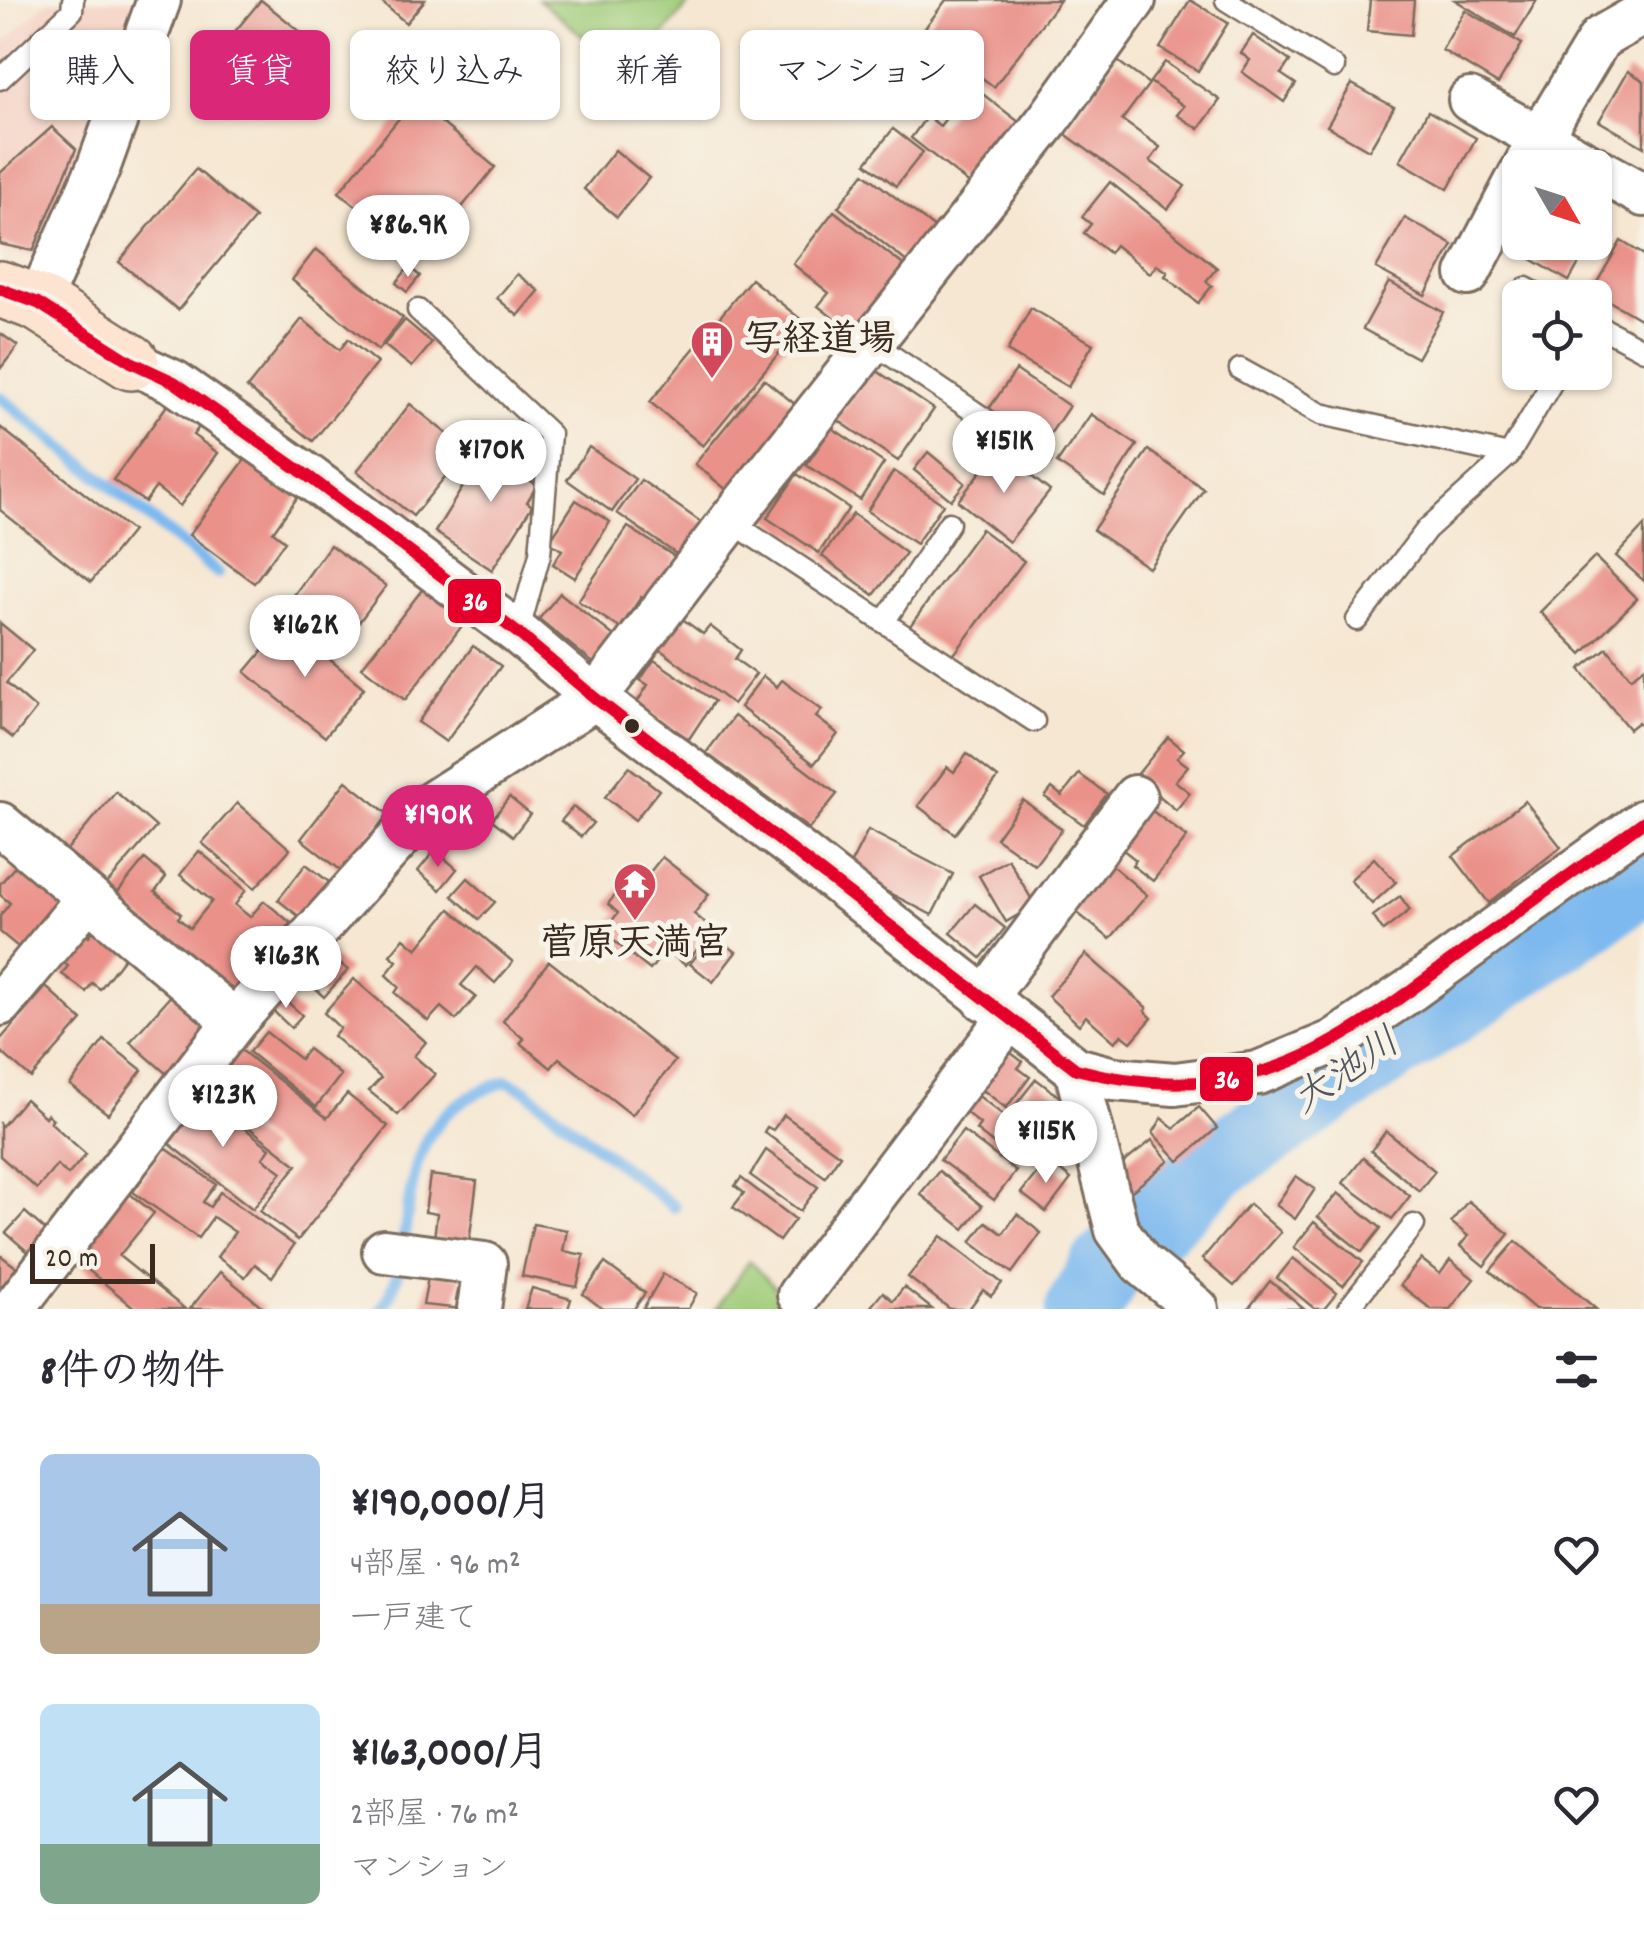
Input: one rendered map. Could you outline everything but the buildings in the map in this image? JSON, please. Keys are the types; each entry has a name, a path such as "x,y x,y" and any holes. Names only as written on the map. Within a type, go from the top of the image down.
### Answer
{"street":[{"path":"159,0 98,166 19,296 131,362 174,382 312,479 518,634 595,698 1076,1069 1114,1079 1175,1084 1258,1074 1333,1042 1644,821"},
{"path":"14,1309 236,1020 428,805 595,698 1049,119 1134,0"},
{"path":"1534,150 1600,38 1644,13"},
{"path":"1470,100 1528,150"},
{"path":"1612,178 1644,196"},
{"path":"1468,274 1502,210"},
{"path":"799,1295 997,1008 1135,797"},
{"path":"0,824 236,1020"},
{"path":"0,1004 88,898"},
{"path":"1076,1069 1129,1246 1197,1309"},
{"path":"395,1253 485,1264 480,1309"}],"lane":[{"path":"0,79 72,11 73,0"},
{"path":"1226,0 1334,67"},
{"path":"418,310 550,434 540,554 518,634"},
{"path":"1612,333 1644,350"},
{"path":"873,343 1041,458"},
{"path":"1240,369 1321,414 1509,455"},
{"path":"1356,620 1427,529 1509,455 1547,390"},
{"path":"730,521 1034,720"},
{"path":"884,622 949,523"},
{"path":"1348,1309 1414,1225"}],"shaded area":[{"path":"49,0 142,0 133,30 30,30 30,120 94,120 34,257 0,250 0,46"}],"green space":[{"path":"539,0 692,0 667,30 580,30 580,34"},
{"path":"749,1261 796,1309 716,1309"}],"waterway":[{"path":"0,397 218,573"},
{"name":"大池川","path":"1083,1309 1107,1268 1216,1163 1644,874"},
{"path":"381,1309 397,1274 416,1168 435,1126 452,1109 507,1081 524,1089 674,1207"}],"transit line":[{"name":"36","path":"0,289 38,303 131,362 174,382 312,479 518,633 595,698 1076,1069 1143,1081 1188,1083 1256,1073 1308,1054 1384,1009 1644,821"}],"place":[{"name":"写経道場","path":"712,380"},
{"name":"菅原天満宮","path":"635,922"}]}
